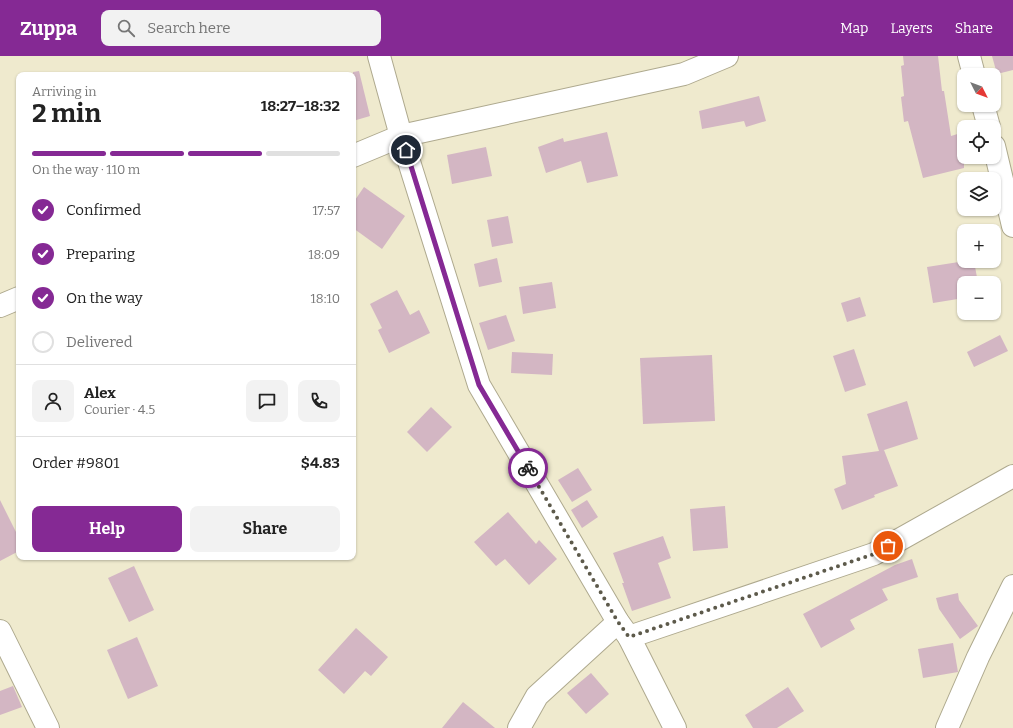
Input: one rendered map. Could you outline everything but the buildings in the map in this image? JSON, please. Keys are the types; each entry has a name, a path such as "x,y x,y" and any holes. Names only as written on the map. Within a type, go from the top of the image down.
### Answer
{"street":[{"path":"379,56 401,136 479,385 624,630 675,728"},
{"path":"356,155 401,136 684,74 727,56"},
{"path":"969,56 972,68"},
{"path":"998,164 1013,226"},
{"path":"0,306 16,299"},
{"path":"519,728 537,696 624,630 874,554 1013,476"},
{"path":"947,728 978,657 1013,586"},
{"path":"0,631 5,654 48,728"}],"way so far":[{"path":"528,468 618,622 629,637 874,554 888,546"}],"route":[{"path":"406,150 479,385 528,468"}]}
